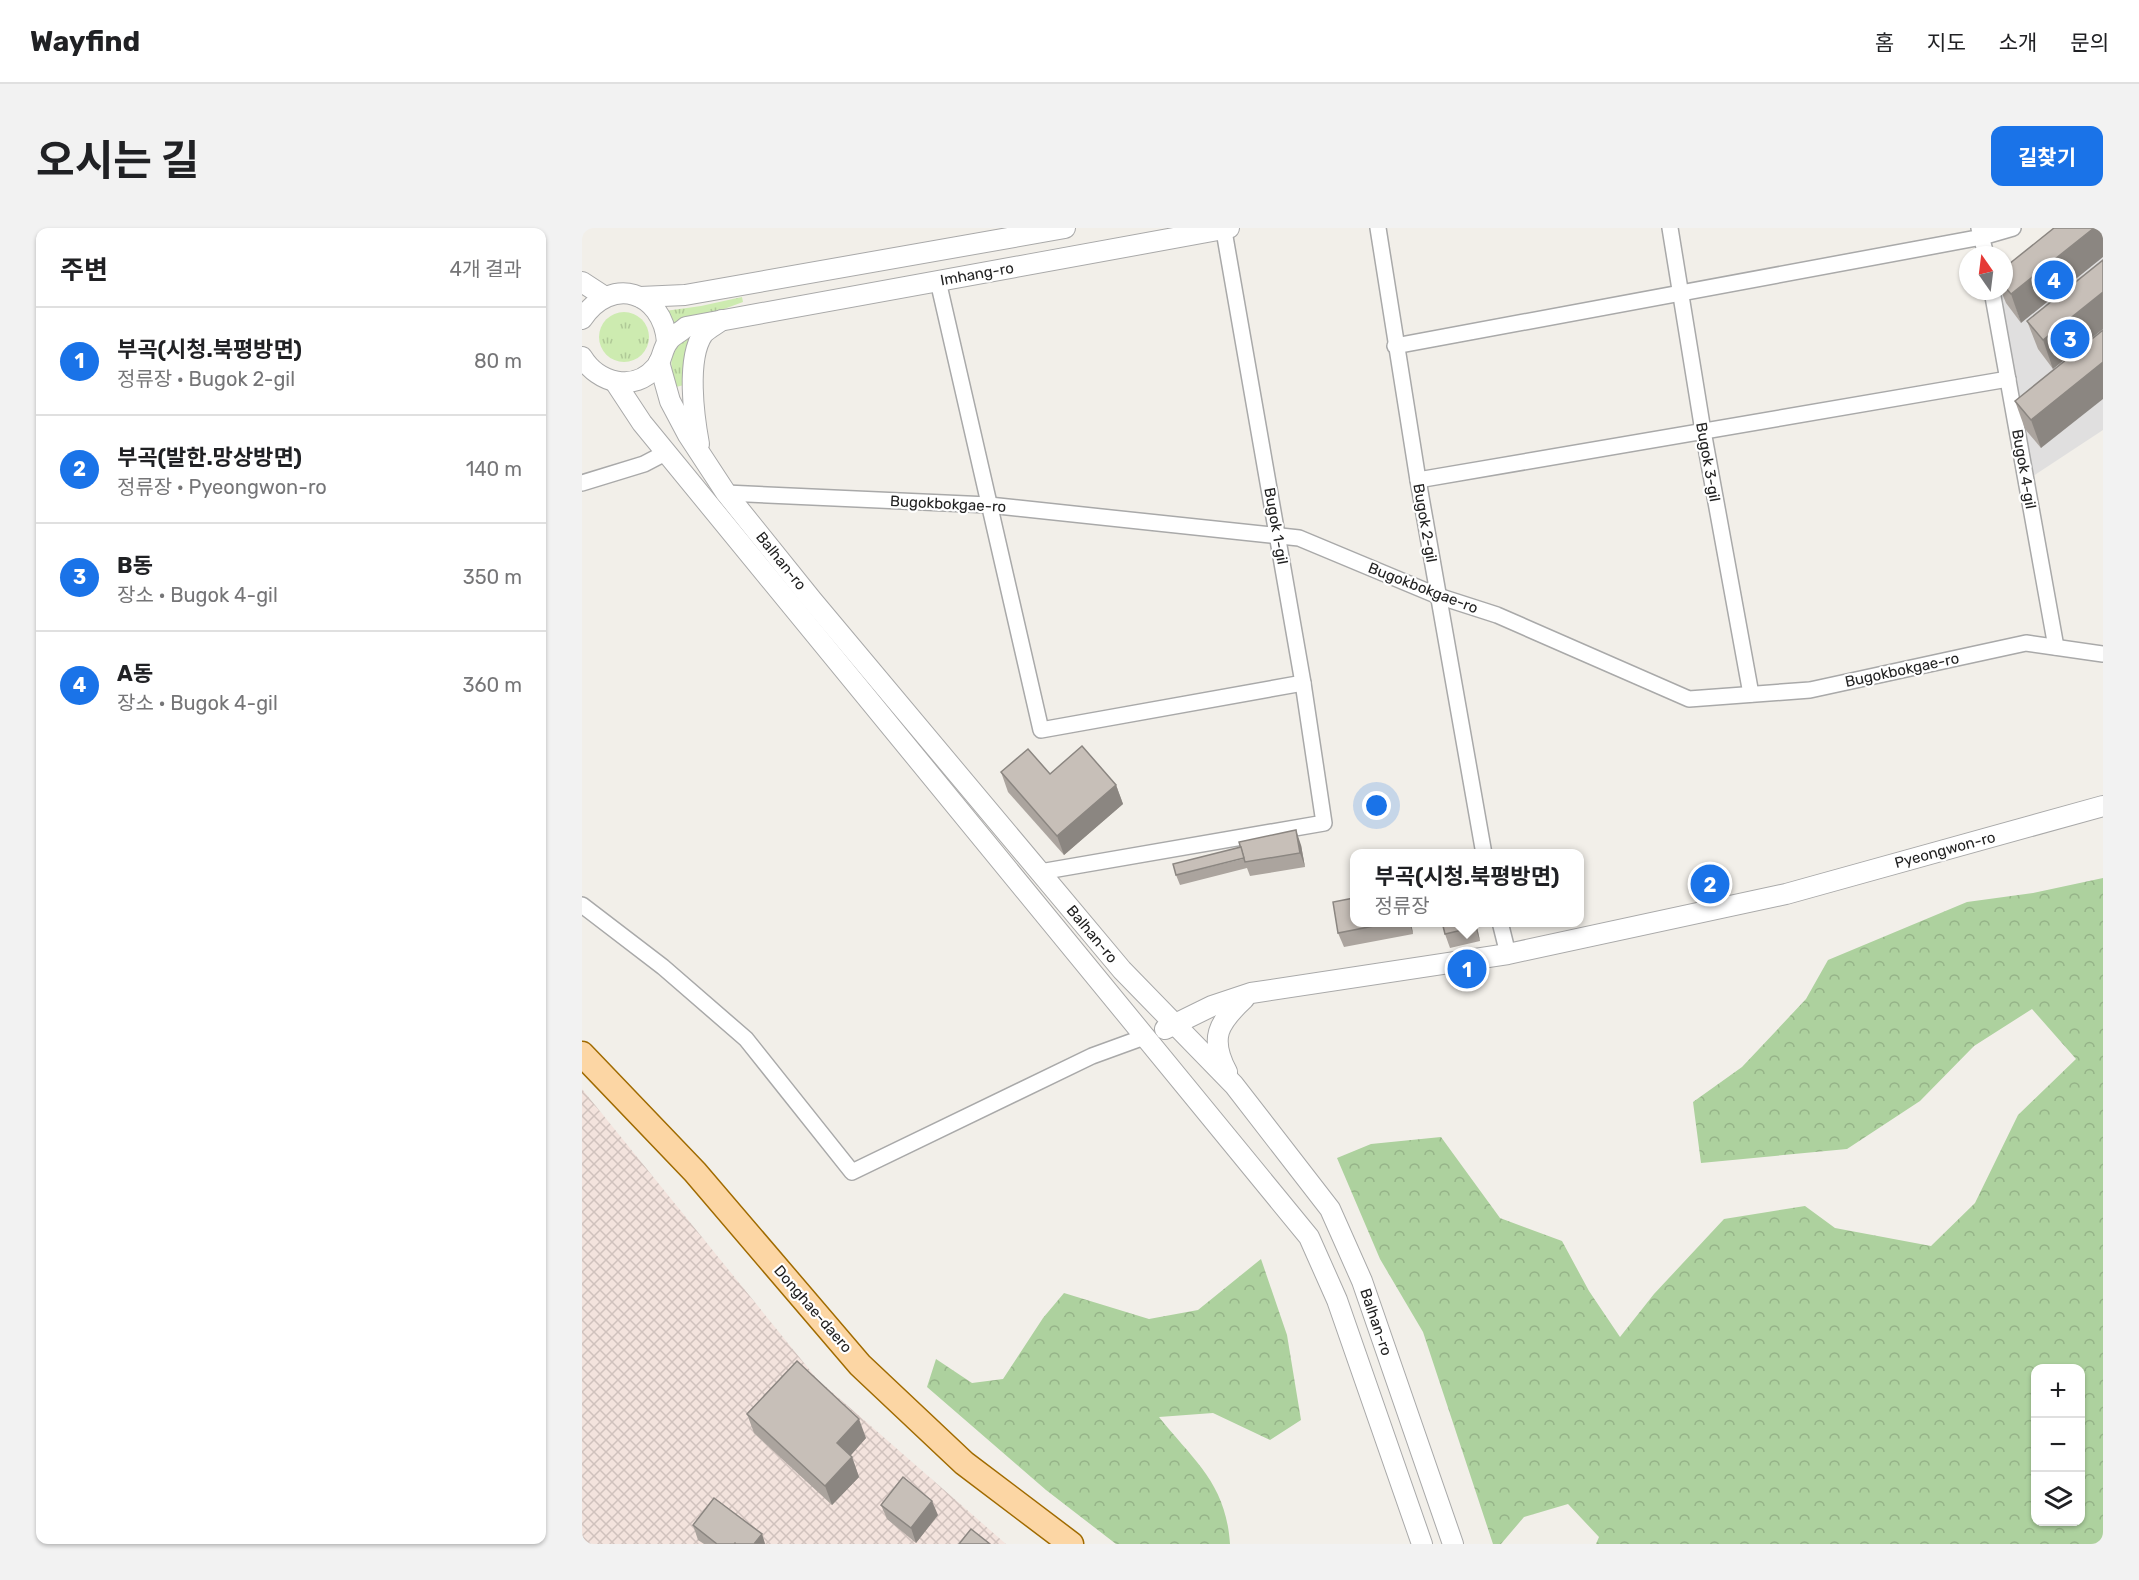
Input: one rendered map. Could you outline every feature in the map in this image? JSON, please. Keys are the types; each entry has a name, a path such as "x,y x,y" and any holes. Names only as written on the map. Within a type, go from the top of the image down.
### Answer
{"main road":[{"name":"Donghae-daero","path":"582,1054 695,1172 860,1365 964,1463 1070,1543"}],"street":[{"path":"640,297 685,295 1065,228"},
{"name":"Bugok 2-gil","path":"1378,228 1395,346 1483,849"},
{"name":"Bugok 3-gil","path":"1670,228 1702,431 1751,694"},
{"path":"1395,346 1980,232 2013,228"},
{"name":"Imhang-ro","path":"667,342 686,327 724,319 1226,229"},
{"name":"Bugok 1-gil","path":"1040,872 1324,823 1303,683 1226,229"},
{"path":"938,281 1041,730 1303,683"},
{"path":"582,282 605,297"},
{"path":"582,318 589,308 605,297 626,293 640,297 660,314 666,327 667,342 659,363 644,377 630,382 615,382 601,377 589,368 582,357"},
{"name":"Bugok 4-gil","path":"1994,300 2056,647"},
{"path":"701,455 692,405 695,359 703,334 724,319"},
{"name":"Balhan-ro","path":"659,363 670,401 726,493 1122,970 1234,1084 1330,1209 1362,1281 1453,1544"},
{"path":"1418,480 2008,379"},
{"name":"Balhan-ro","path":"615,382 642,423 1147,1036 1309,1237 1337,1300 1422,1544"},
{"path":"582,483 644,464 667,452"},
{"name":"Bugokbokgae-ro","path":"726,493 989,505 1299,538 1438,596 1497,615 1689,699 1810,690 2026,643 2103,654"},
{"name":"Pyeongwon-ro","path":"1147,1036 1176,1025 1212,1006 1251,993 1508,954 1786,894 2103,806"},
{"path":"582,905 663,967 746,1039 852,1172 1092,1056 1147,1036"},
{"path":"1501,927 1508,954"},
{"path":"1234,1084 1218,1055 1218,1032 1225,1016 1251,993"}],"shaded area":[{"path":"2103,228 2103,430 2030,478 1998,300 2013,300 2013,284"},
{"path":"582,1089 817,1379 1006,1544 582,1544"}],"green space":[{"path":"742,297 743,302 675,327 665,311 701,306"},
{"path":"619,312 629,312 642,319 649,332 649,342 642,355 629,362 619,362 610,358 603,351 599,342 599,332 603,323 610,316"},
{"path":"689,334 696,335 684,385 676,387 672,358 677,347"},
{"path":"2103,878 2103,1544 1596,1544 1599,1537 1568,1504 1524,1517 1501,1544 1493,1544 1423,1332 1380,1259 1337,1158 1371,1144 1441,1137 1500,1218 1562,1241 1589,1291 1620,1337 1654,1294 1724,1219 1805,1206 1835,1228 1931,1246 1975,1203 2018,1115 2076,1059 2032,1009 1974,1046 1920,1101 1847,1149 1701,1163 1693,1102 1742,1067 1806,999 1828,960 1967,902 2033,893"},
{"path":"1261,1259 1287,1335 1301,1420 1270,1440 1213,1413 1159,1417 1196,1460 1215,1489 1227,1523 1230,1544 1116,1544 1046,1490 927,1387 936,1359 972,1383 1003,1379 1043,1318 1064,1293 1149,1319 1198,1310"}],"building":[{"path":"2054,228 2094,228 2013,292 2013,261"},
{"path":"2103,260 2103,292 2043,340 2027,321"},
{"path":"2103,330 2103,362 2031,420 2015,401"},
{"path":"1082,746 1116,785 1057,836 1001,772 1028,749 1050,774"},
{"path":"1296,830 1300,853 1245,862 1239,842"},
{"path":"1241,847 1244,858 1176,875 1173,864"},
{"path":"1350,899 1350,927 1369,927 1338,933 1333,902"},
{"path":"1443,927 1475,927 1445,934"},
{"path":"797,1361 859,1419 837,1443 852,1457 825,1486 747,1414"},
{"path":"903,1477 932,1501 911,1528 881,1505"},
{"path":"714,1498 762,1534 754,1544 717,1544 693,1525"},
{"path":"971,1529 990,1544 959,1544"}],"place":[{"name":"A동","path":"2054,280"},
{"name":"B동","path":"2070,339"},
{"name":"부곡(발한.망상방면)","path":"1710,884"},
{"name":"부곡(시청.북평방면)","path":"1467,969"}]}
